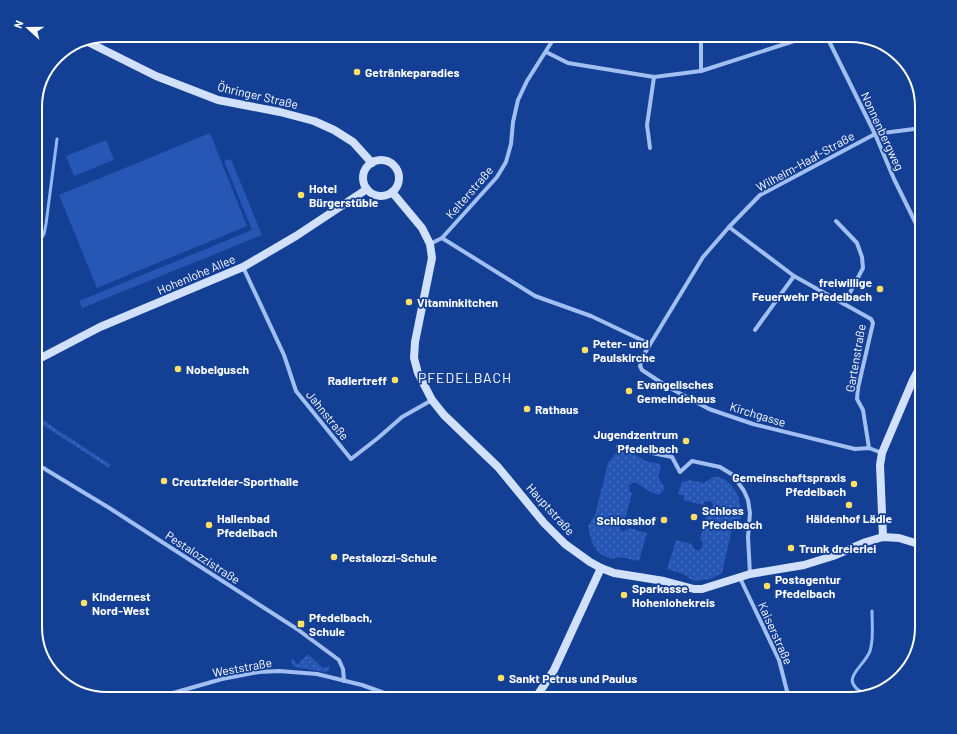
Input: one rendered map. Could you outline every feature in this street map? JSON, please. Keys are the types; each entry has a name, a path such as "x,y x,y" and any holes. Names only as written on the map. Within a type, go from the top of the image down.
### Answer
{"main road":[{"name":"Öhringer Straße","path":"92,44 156,76 218,100 280,112 314,121 334,130 353,142 372,162"},
{"path":"383,160 394,165 397,170 399,176 396,188 384,196 379,196 370,192 364,184 364,172 372,162 383,160"},
{"name":"Hohenlohe Allee","path":"42,357 100,327 243,267 296,236 367,189"},
{"name":"Hauptstraße","path":"392,192 422,228 430,244 432,258 415,342 414,358 418,373 432,400 444,415 486,454 544,523 565,544 601,568 614,573 640,576 694,589 702,589 710,588 750,574 804,565 833,556 866,542 883,537 899,538 915,543"},
{"path":"883,537 880,466 882,453 915,376"},
{"path":"540,692 554,670 601,568"}],"street":[{"name":"Kelterstraße","path":"430,244 442,238 497,177 506,162 511,144 512,122 518,100 527,81 552,42"},
{"path":"701,42 701,71"},
{"path":"546,52 568,63 654,77 701,71 791,42"},
{"name":"Nonnenbergweg","path":"829,42 875,134 894,179 915,222"},
{"path":"650,148 647,125 654,77"},
{"name":"Wilhelm-Haaf-Straße","path":"640,366 643,356 703,257 760,195 875,134 915,129"},
{"path":"836,221 858,244 862,257 863,268 844,304"},
{"name":"Gartenstraße","path":"729,227 794,276 871,319 873,323 858,388 857,399 863,410 869,448"},
{"path":"442,238 535,296 592,316 650,344"},
{"name":"Jahnstraße","path":"243,267 284,355 296,391 351,459 402,417 432,400"},
{"path":"754,330 794,276"},
{"name":"Kirchgasse","path":"640,366 642,370 668,387 709,409 753,424 855,449 869,448 882,453"},
{"path":"618,446 672,457 680,472 692,461 720,467 733,475 740,482 748,500 750,513 748,537 750,574"},
{"name":"Pestalozzistraße","path":"42,467 123,517 297,629 339,660 344,669 344,681"},
{"name":"Kaiserstraße","path":"740,577 779,660 787,692"},
{"name":"Weststraße","path":"176,692 222,679 279,671 317,674 383,692"}],"shaded area":[{"path":"210,133 247,226 97,288 59,195"},
{"path":"106,140 114,160 74,176 66,156"},
{"path":"231,159 262,235 82,308 79,301 252,230 224,161"},
{"path":"42,420 111,465 109,468 42,425"},
{"path":"618,450 634,454 646,461 660,464 661,469 658,476 665,489 659,495 634,482 629,486 630,492 632,493 625,519 619,522 620,529 622,531 630,528 647,533 639,561 620,557 611,559 599,553 592,543 588,526 595,515 608,463"},
{"path":"713,477 718,477 727,481 734,489 739,498 741,519 734,520 722,573 711,579 695,581 686,575 667,569 676,540 692,544 695,550 700,550 703,543 700,539 707,514 712,510 713,504 710,501 704,502 703,505 683,500 684,496 678,494 682,482 690,480 704,483"},
{"path":"308,654 323,668 330,666 328,671 325,672 295,667 291,663 292,658 297,665"}],"waterway":[{"name":"PFEDELBACH","path":"42,237 46,224 57,139"},
{"name":"PFEDELBACH","path":"860,691 853,684 852,679 870,651 872,636 872,611"}],"place":[{"name":"Getränkeparadies","path":"357,72"},
{"name":"Hotel Bürgerstüble","path":"301,195"},
{"name":"freiwillige Feuerwehr Pfedelbach","path":"880,289"},
{"name":"Vitaminkitchen","path":"409,302"},
{"name":"Peter- und Paulskirche","path":"585,350"},
{"name":"Nobelgusch","path":"178,369"},
{"name":"Radlertreff","path":"395,380"},
{"name":"Evangelisches Gemeindehaus","path":"629,391"},
{"name":"Rathaus","path":"527,409"},
{"name":"Jugendzentrum Pfedelbach","path":"686,441"},
{"name":"Creutzfelder-Sporthalle","path":"164,481"},
{"name":"Gemeinschaftspraxis Pfedelbach","path":"854,484"},
{"name":"Häldenhof Lädle","path":"849,505"},
{"name":"Schloss Pfedelbach","path":"694,517"},
{"name":"Schlosshof","path":"664,520"},
{"name":"Hallenbad Pfedelbach","path":"209,525"},
{"name":"Trunk dreierlei","path":"791,548"},
{"name":"Pestalozzi-Schule","path":"334,557"},
{"name":"Postagentur Pfedelbach","path":"767,586"},
{"name":"Sparkasse Hohenlohekreis","path":"624,595"},
{"name":"Kindernest Nord-West","path":"84,603"},
{"name":"Pfedelbach, Schule","path":"301,624"},
{"name":"Sankt Petrus und Paulus","path":"501,678"}],"district":[{"name":"PFEDELBACH","path":"465,377"}]}
